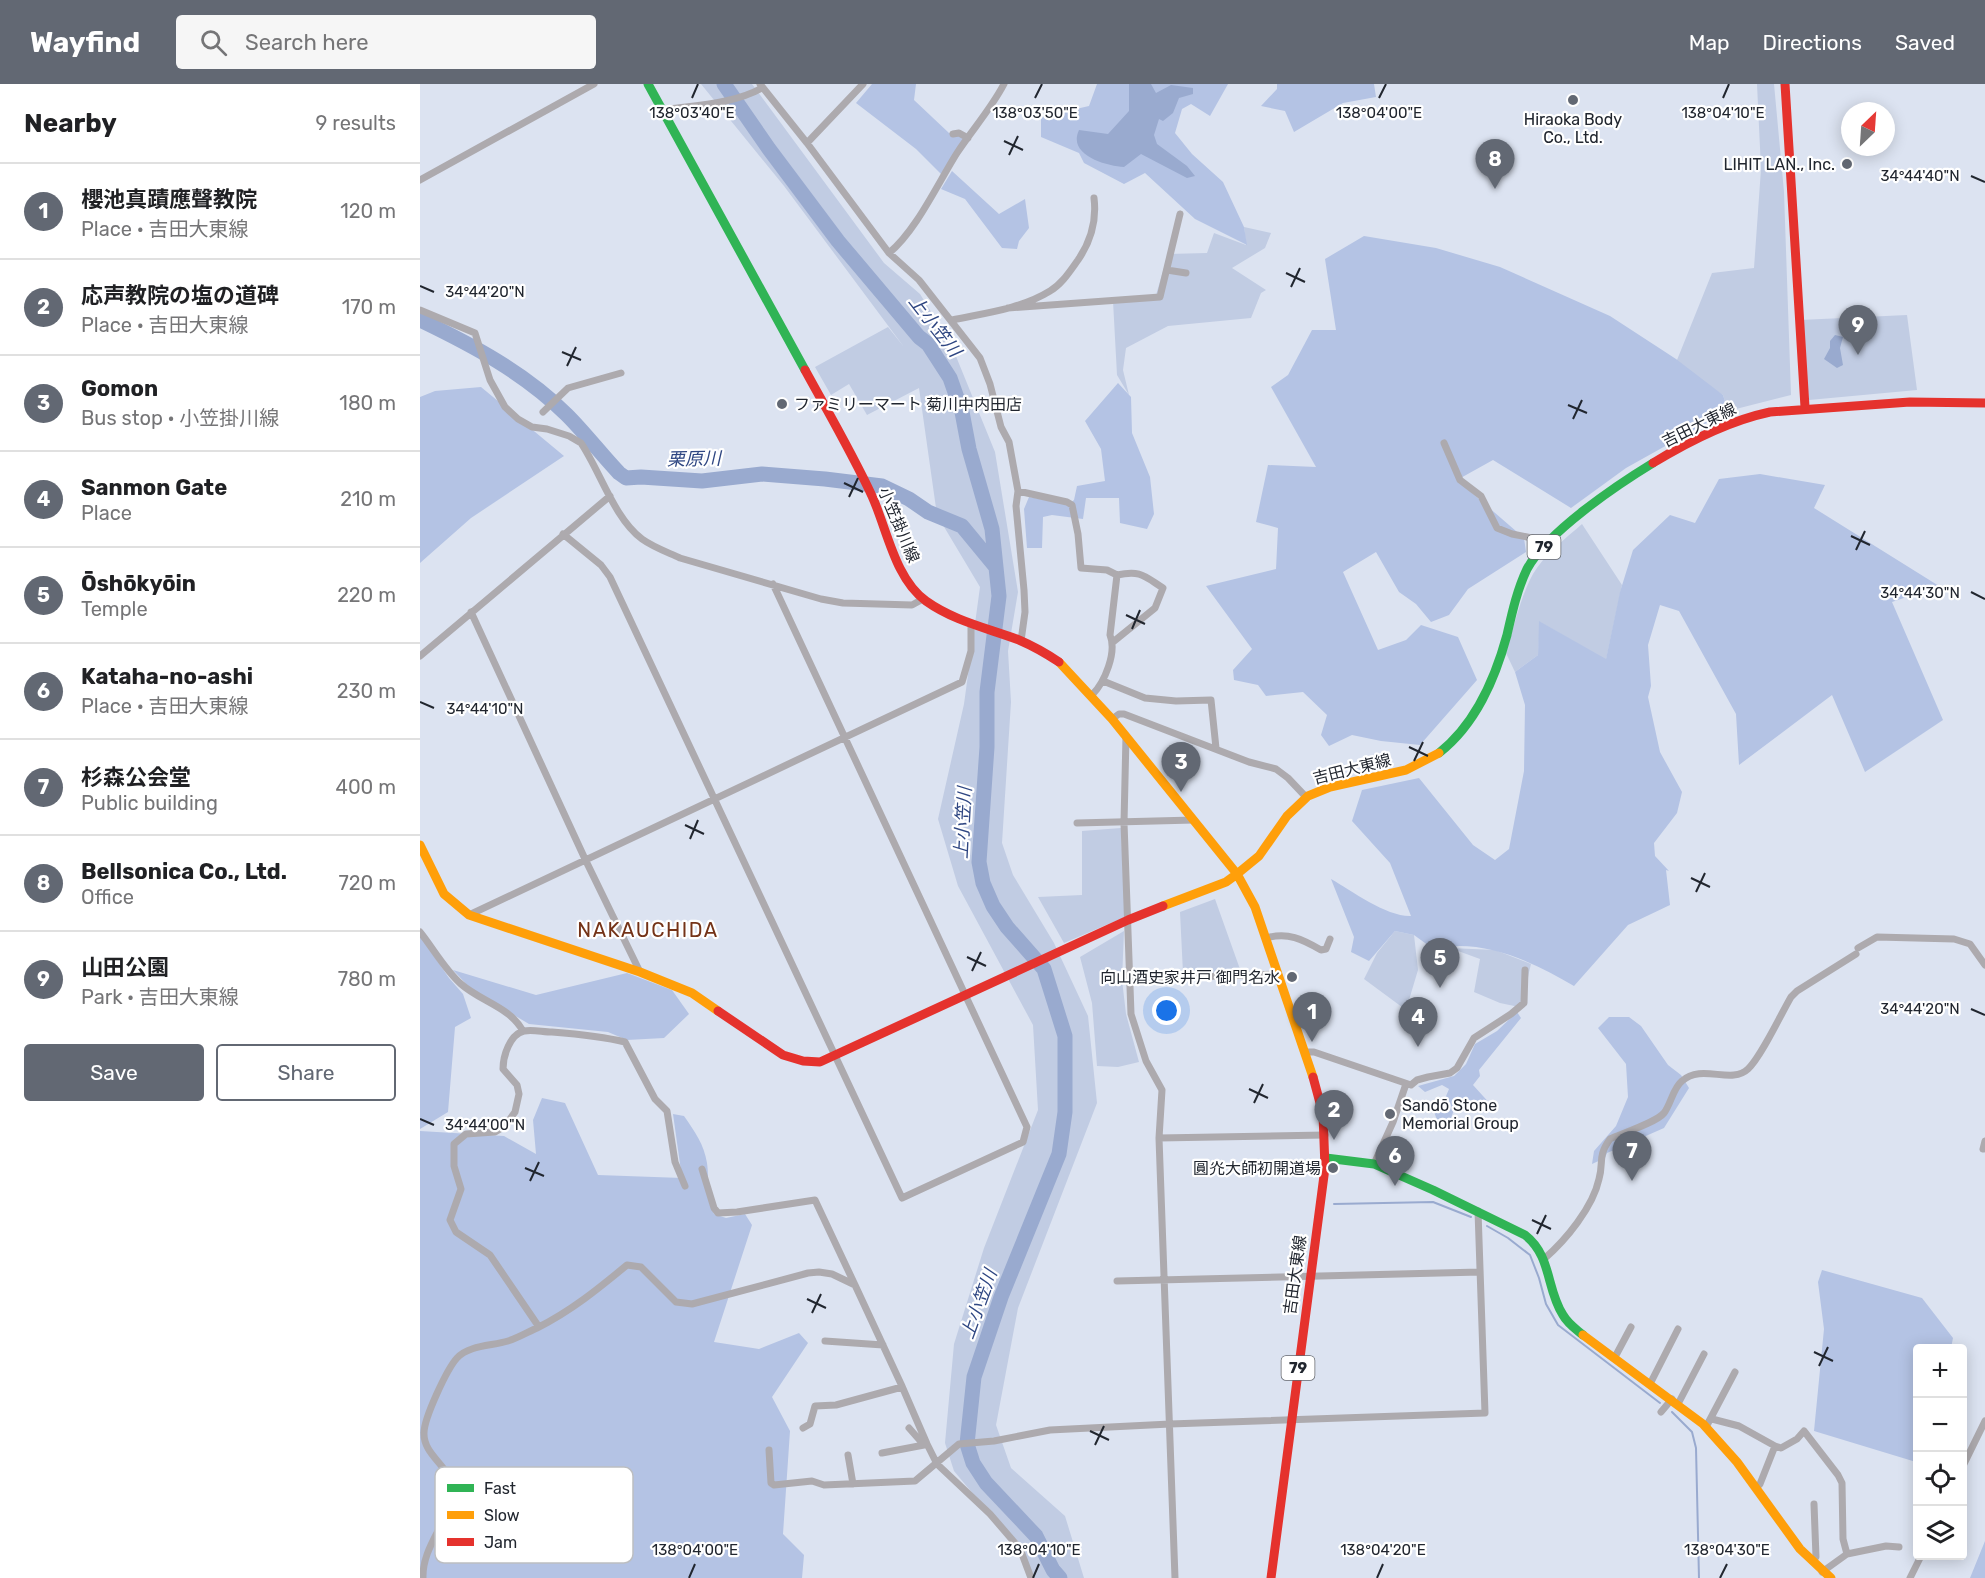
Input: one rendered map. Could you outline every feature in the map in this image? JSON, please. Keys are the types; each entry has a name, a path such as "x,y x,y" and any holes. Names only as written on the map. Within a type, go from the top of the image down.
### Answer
{"main road":[{"name":"小笠掛川線","path":"648,84 802,362 861,474 902,571 913,588 923,599 939,610 1018,640 1064,665 1092,694 1237,874"},
{"path":"1785,84 1805,407"},
{"name":"吉田大東線","path":"1270,1578 1326,1158 1325,1135 1322,1105 1305,1052 1255,907 1237,874 1257,858 1293,809 1306,797 1319,790 1340,784 1403,771 1433,759 1450,744 1471,721 1484,700 1506,638 1521,582 1530,565 1543,548 1569,524 1621,483 1700,438 1750,416 1805,407 1915,400 1985,403"},
{"path":"420,845 444,894 469,915 640,972 692,993 783,1055 803,1061 820,1062 1017,970 1128,921 1216,886 1237,874"},
{"path":"1326,1158 1374,1164 1525,1235 1537,1245 1544,1259 1556,1305 1562,1317 1650,1384 1709,1423 1800,1549 1831,1578"}],"street":[{"path":"420,180 594,84"},
{"path":"807,143 863,84"},
{"path":"889,253 920,214 1004,84"},
{"path":"664,113 753,93 761,86 807,143 889,253 919,280 980,358 990,384 1001,427 1009,442 1018,491 1016,506 1025,612 1018,640"},
{"path":"953,134 959,133 968,138"},
{"path":"1008,308 1050,291 1066,278 1090,241 1096,213 1094,198"},
{"path":"952,320 1008,308 1160,297 1180,214"},
{"path":"1167,270 1186,273"},
{"path":"420,310 475,333 490,381 505,407 518,419 532,427 547,429 581,442 626,522 640,538 657,548 680,558 821,599 843,603 912,605 923,599"},
{"path":"543,412 564,390 621,373"},
{"path":"1444,443 1461,480 1481,496 1497,528 1512,534 1538,539 1543,548"},
{"path":"1018,491 1072,505 1078,534 1081,568 1107,570 1117,575 1133,572 1141,574 1163,588 1155,608 1113,642"},
{"path":"420,656 610,495"},
{"path":"563,534 601,565 610,577 902,1198 1023,1142 1027,1127 773,584"},
{"path":"1092,694 1102,681 1110,662 1113,642 1110,635 1117,575"},
{"path":"471,612 640,972"},
{"path":"469,915 962,682 971,651 974,625"},
{"path":"1102,681 1145,698 1176,701 1211,700 1216,748"},
{"path":"1112,719 1119,714 1124,714 1249,762 1276,769 1306,797"},
{"path":"1126,736 1124,823 1131,1014 1146,1061 1162,1090 1159,1138 1174,1578"},
{"path":"1077,823 1194,820"},
{"path":"420,932 458,982 472,993 501,1008 524,1031"},
{"path":"1266,938 1281,935 1301,938 1321,950 1326,949 1330,939"},
{"path":"1544,1259 1555,1250 1590,1205 1600,1176 1600,1160 1604,1147 1610,1139 1663,1115 1680,1082 1688,1077 1708,1072 1732,1076 1748,1070 1791,997 1877,937 1954,939 1970,944 1985,965"},
{"path":"1305,1052 1314,1052 1411,1085 1417,1080 1450,1073 1456,1068 1474,1038 1524,1003 1525,970"},
{"path":"1131,980 1278,974"},
{"path":"539,1327 489,1255 456,1232 450,1220 451,1211 461,1189 454,1166 454,1144 466,1134 495,1132 505,1126 515,1112 519,1094 517,1084 503,1069 503,1059 514,1037 524,1031 603,1036 625,1042 655,1099 667,1111 675,1162 685,1186"},
{"path":"1374,1164 1393,1122 1406,1084"},
{"path":"1159,1138 1325,1135"},
{"path":"702,1169 714,1208 718,1213 815,1200 902,1387 925,1445 937,1464 1016,1543 1031,1578"},
{"path":"769,1450 771,1483 774,1485 812,1481 824,1485 915,1481 959,1444 994,1441 1050,1430 1485,1413 1478,1211"},
{"path":"442,1467 427,1446 423,1434 441,1384 456,1359 466,1351 510,1340 539,1327 578,1305 627,1265 641,1267 676,1302 692,1304 808,1273 832,1274 855,1285"},
{"path":"1117,1281 1480,1272"},
{"path":"1615,1357 1631,1327"},
{"path":"1650,1384 1678,1329"},
{"path":"825,1341 883,1345"},
{"path":"1661,1412 1675,1402 1704,1354"},
{"path":"1735,1372 1709,1423 1739,1426 1780,1448 1797,1439 1804,1431 1842,1483 1843,1539 1847,1554"},
{"path":"803,1428 810,1424 815,1406 836,1405 902,1387"},
{"path":"1967,1458 1985,1421"},
{"path":"909,1428 925,1445"},
{"path":"882,1453 925,1445"},
{"path":"1756,1488 1760,1484 1775,1446"},
{"path":"848,1455 853,1484"},
{"path":"1812,1561 1816,1557 1814,1504"},
{"path":"423,1578 422,1567 426,1551 435,1533"},
{"path":"1822,1572 1847,1554 1886,1546 1899,1547"},
{"path":"1910,1578 1919,1560"}],"shaded area":[{"path":"701,84 752,84 884,263 920,294 951,344 995,452 1018,592 1008,651 1011,702 1002,843 1013,875 1054,943 1088,1016 1097,1103 1018,1308 996,1425 1011,1468 1065,1516 1084,1578 1031,1578 1020,1550 954,1471 945,1443 954,1344 984,1248 1038,1110 1033,1025 958,886 938,819 964,704 980,587 937,515 919,388 867,415 849,384 831,395 815,367 888,327 904,347 784,186"},
{"path":"872,84 916,84 914,100 949,133 968,135 941,174 916,149 856,103"},
{"path":"1097,84 1228,84 1210,116 1191,104 1182,109 1175,133 1192,154 1223,182 1244,227 1247,245 1195,219 1145,173 1124,184 1084,163 1079,153 1041,137 1041,117 1089,106"},
{"path":"1129,84 1151,84 1156,93 1171,85 1193,88 1193,94 1179,98 1173,113 1163,121 1159,119 1154,135 1157,144 1187,166 1195,176 1187,178 1141,154 1124,167 1108,164 1090,158 1078,146 1079,130 1108,134 1129,111"},
{"path":"1277,84 1374,84 1376,97 1343,103 1294,132 1285,111 1261,106 1277,89"},
{"path":"1757,84 1774,84 1784,192 1791,395 1728,411 1723,395 1675,365 1712,273 1754,268 1761,169"},
{"path":"952,171 999,214 1025,199 1029,228 1019,241 1017,249 1002,248 965,199 941,189"},
{"path":"1244,227 1271,233 1265,248 1232,268 1266,290 1261,293 1251,318 1168,326 1126,348 1123,370 1129,395 1117,375 1113,301 1156,295 1168,254 1207,253 1214,233 1246,245"},
{"path":"1364,236 1436,248 1500,267 1610,316 1676,359 1723,395 1728,411 1626,468 1571,508 1493,460 1457,480 1524,538 1526,552 1468,589 1449,615 1431,622 1416,604 1399,592 1376,552 1343,572 1378,650 1406,640 1421,625 1458,637 1477,680 1420,745 1352,735 1329,746 1321,735 1327,715 1303,692 1266,696 1258,685 1234,680 1233,670 1252,649 1206,586 1276,569 1278,528 1256,522 1268,465 1316,467 1271,387 1288,375 1312,330 1336,330 1325,259"},
{"path":"1907,315 1917,390 1809,400 1800,320"},
{"path":"1835,335 1843,337 1840,348 1843,365 1837,368 1824,359 1830,348 1830,341"},
{"path":"1118,383 1131,397 1132,433 1150,477 1154,514 1147,529 1120,523 1119,498 1086,498 1083,519 1052,515 1043,517 1042,548 1027,548 1024,509 1029,497 1069,504 1074,500 1077,486 1105,481 1101,449 1085,421"},
{"path":"481,387 564,456 471,518 420,563 420,397 435,391"},
{"path":"1760,474 1825,485 1814,508 1939,586 1892,602 1943,720 1865,772 1832,695 1739,765 1736,714 1679,611 1660,605 1648,645 1651,686 1648,697 1660,752 1682,792 1677,813 1654,843 1655,856 1669,871 1666,870 1670,905 1628,925 1574,986 1547,971 1504,953 1459,946 1436,951 1414,935 1395,931 1369,961 1351,952 1354,937 1331,879 1381,908 1411,916 1390,863 1352,821 1362,790 1419,778 1473,845 1495,860 1509,849 1524,771 1525,705 1515,672 1538,655 1539,621 1606,659 1620,592 1633,550 1670,515 1695,523 1719,479"},
{"path":"1582,524 1622,585 1606,660 1540,622 1538,655 1515,672 1506,653 1528,583 1543,560"},
{"path":"1121,828 1125,917 1064,943 1038,897 1082,895 1082,831"},
{"path":"1215,899 1241,972 1183,973 1180,912"},
{"path":"1124,931 1122,980 1126,1014 1139,1062 1118,1067 1097,1066 1092,1003 1080,957"},
{"path":"1395,931 1414,935 1418,970 1406,1010 1364,979 1377,953"},
{"path":"420,936 463,994 471,1018 455,1027 448,1112 420,1129"},
{"path":"1450,948 1495,950 1531,964 1519,1007 1500,1003 1474,992 1480,959"},
{"path":"453,970 536,995 627,973 672,990 689,1014 664,1038 627,1040 608,1032 529,1024 472,990"},
{"path":"1517,1012 1521,1018 1479,1070 1480,1076 1473,1085 1493,1107 1489,1111 1458,1098 1450,1121 1437,1120 1433,1109 1444,1101 1449,1089 1442,1085 1425,1092 1418,1086 1454,1076 1466,1064 1475,1044 1497,1031"},
{"path":"1609,1017 1629,1017 1641,1026 1668,1065 1681,1075 1689,1088 1664,1128 1607,1153 1605,1158 1592,1164 1594,1151 1616,1126 1628,1097 1626,1064 1598,1028"},
{"path":"542,1098 565,1103 598,1175 682,1178 673,1114 684,1116 704,1150 708,1170 708,1194 714,1214 726,1218 745,1214 752,1225 714,1342 759,1349 799,1333 808,1343 772,1397 790,1431 783,1534 804,1555 802,1578 420,1578 420,1131 504,1136 536,1154 533,1120"},
{"path":"1822,1270 1922,1298 1953,1338 1952,1344 1913,1344 1913,1461 1814,1431 1824,1329 1818,1282"},
{"path":"1985,1541 1985,1578 1970,1578"}],"waterway":[{"name":"上小笠川","path":"724,84 838,241 919,337 928,344 950,378 962,412 969,449 992,529 999,596 987,692 987,747 979,862 983,883 993,906 1007,927 1044,969 1065,1036 1065,1112 1059,1154 1001,1297 974,1377 967,1444 973,1463 986,1483 1036,1536 1053,1570 1060,1578"},
{"name":"栗原川","path":"420,320 459,339 534,386 567,415 626,478 702,481 762,474 882,486 909,499 928,512 962,526 995,566"},
{"path":"1334,1204 1433,1202 1471,1217"},
{"path":"1487,1226 1530,1255 1546,1304 1558,1325 1660,1403"},
{"path":"1672,1412 1692,1432 1696,1448 1699,1578"}],"traffic: fast":[{"path":"648,84 805,370"},
{"path":"1439,753 1464,729 1490,684 1502,652 1520,585 1537,555 1550,540 1584,510 1653,463"},
{"path":"1326,1158 1374,1164 1525,1235 1540,1253 1563,1315 1583,1335"}],"traffic: slow":[{"path":"1059,662 1112,719 1237,874 1226,882 1163,906"},
{"path":"1313,1077 1255,907 1237,874 1259,856 1287,816 1308,796 1330,787 1406,770 1439,753"},
{"path":"420,845 444,894 469,915 640,972 692,993 718,1011"},
{"path":"1583,1335 1703,1424 1737,1462 1800,1549 1831,1578"}],"traffic: jam":[{"path":"1785,84 1805,407"},
{"path":"805,370 872,496 899,567 915,592 948,614 1019,640 1059,662"},
{"path":"1653,463 1709,433 1770,412 1910,402 1985,403"},
{"path":"718,1011 783,1055 803,1061 820,1062 1163,906"},
{"path":"1271,1578 1325,1168 1323,1114 1313,1077"}],"place":[{"name":"Hiraoka Body Co., Ltd.","path":"1573,100"},
{"name":"LIHIT LAN., Inc.","path":"1847,164"},
{"name":"Bellsonica Co., Ltd.","path":"1495,189"},
{"name":"山田公園","path":"1858,355"},
{"name":"ファミリーマート 菊川中内田店","path":"782,404"},
{"name":"Gomon","path":"1181,792"},
{"name":"向山酒史家井戸 御門名水","path":"1292,977"},
{"name":"Ōshōkyōin","path":"1440,988"},
{"name":"櫻池真蹟應聲教院","path":"1312,1042"},
{"name":"Sanmon Gate","path":"1418,1047"},
{"name":"Sandō Stone Memorial Group","path":"1390,1114"},
{"name":"応声教院の塩の道碑","path":"1334,1140"},
{"name":"圓灮大師初開道場","path":"1333,1168"},
{"name":"杉森公会堂","path":"1632,1181"},
{"name":"Kataha-no-ashi","path":"1395,1186"}],"district":[{"name":"NAKAUCHIDA","path":"648,930"}]}
